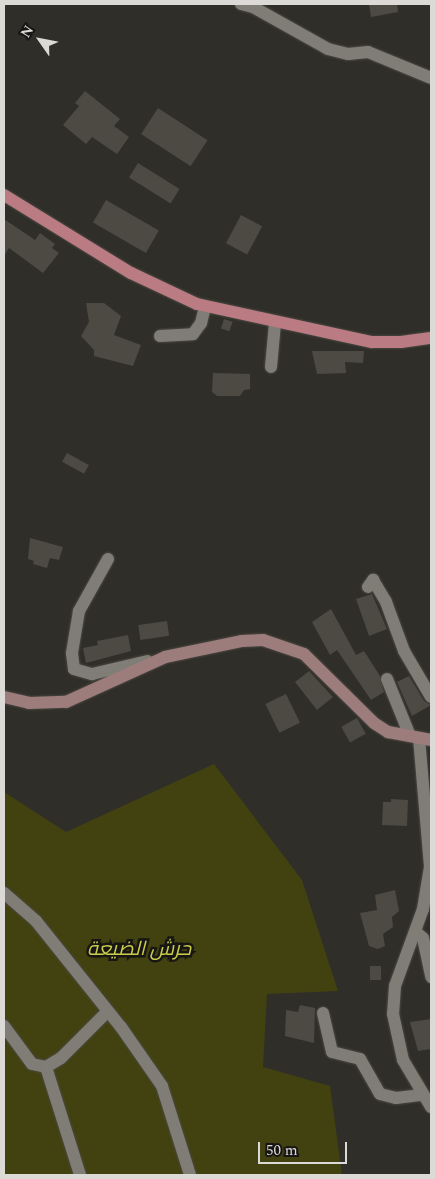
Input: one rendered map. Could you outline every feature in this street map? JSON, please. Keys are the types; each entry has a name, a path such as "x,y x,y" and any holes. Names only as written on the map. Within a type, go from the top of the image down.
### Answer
{"main road":[{"path":"4,195 160,289 205,306 275,323 372,342 431,338"}],"street":[{"path":"250,5 328,49 348,54 368,52 431,78"},
{"path":"160,336 193,334 201,323 205,306"},
{"path":"271,367 275,323"},
{"path":"108,560 79,611 72,653 74,669 92,674 242,640 276,642 304,654 319,666 374,723 388,732 420,738"},
{"path":"368,587 373,580 386,602 404,651 431,697"},
{"path":"4,697 29,703 66,702 165,657"},
{"path":"387,679 420,738 430,866 416,932 395,986 393,1014 403,1060 422,1095 431,1107"},
{"path":"4,893 36,921 108,1011 162,1086 190,1175"},
{"path":"416,932 423,938 431,977"},
{"path":"4,1026 32,1064 46,1067 61,1058 108,1011"},
{"path":"323,1013 332,1052 360,1059 380,1094 396,1098 422,1095"},
{"path":"46,1067 80,1175"}],"green space":[{"name":"حرش الضيعة","path":"214,764 302,880 338,991 267,994 263,1067 330,1086 342,1175 4,1175 4,792 66,832"}],"building":[{"path":"369,4 397,4 398,12 371,17"},
{"path":"85,91 120,119 114,126 129,137 117,154 92,137 86,144 63,125 79,106 75,103"},
{"path":"158,108 207,140 191,166 141,134"},
{"path":"138,163 180,189 171,203 129,177"},
{"path":"106,200 159,230 146,253 93,223"},
{"path":"241,215 262,226 247,255 226,243"},
{"path":"4,219 35,240 40,233 55,244 52,248 59,253 43,273 9,248 4,256"},
{"path":"86,303 104,303 121,316 114,335 141,345 133,366 94,356 94,350 81,336 89,322"},
{"path":"224,319 233,322 229,331 221,329"},
{"path":"312,351 364,351 363,363 345,362 346,373 317,374"},
{"path":"213,373 250,374 250,389 244,390 240,396 217,396 212,392"},
{"path":"67,453 89,465 84,474 62,462"},
{"path":"30,538 63,547 59,560 50,558 47,568 33,564 34,561 28,559"},
{"path":"372,594 387,629 369,636 356,599"},
{"path":"331,609 356,655 364,651 380,676 384,692 371,700 337,650 330,655 312,622"},
{"path":"167,621 169,636 140,640 138,625"},
{"path":"128,635 131,651 86,663 83,648 98,645 97,641"},
{"path":"309,671 333,697 317,710 295,682"},
{"path":"409,676 424,701 431,705 412,716 397,682"},
{"path":"286,694 300,723 279,733 265,704"},
{"path":"357,718 366,734 350,742 341,727"},
{"path":"391,799 408,800 407,826 382,825 383,802 391,802"},
{"path":"395,890 399,911 392,917 393,927 383,934 385,946 378,949 369,946 360,913 377,910 375,895"},
{"path":"370,966 381,966 381,980 370,980"},
{"path":"300,1005 315,1008 314,1043 285,1036 286,1010 298,1012"},
{"path":"431,1019 431,1049 418,1051 410,1022"}]}
